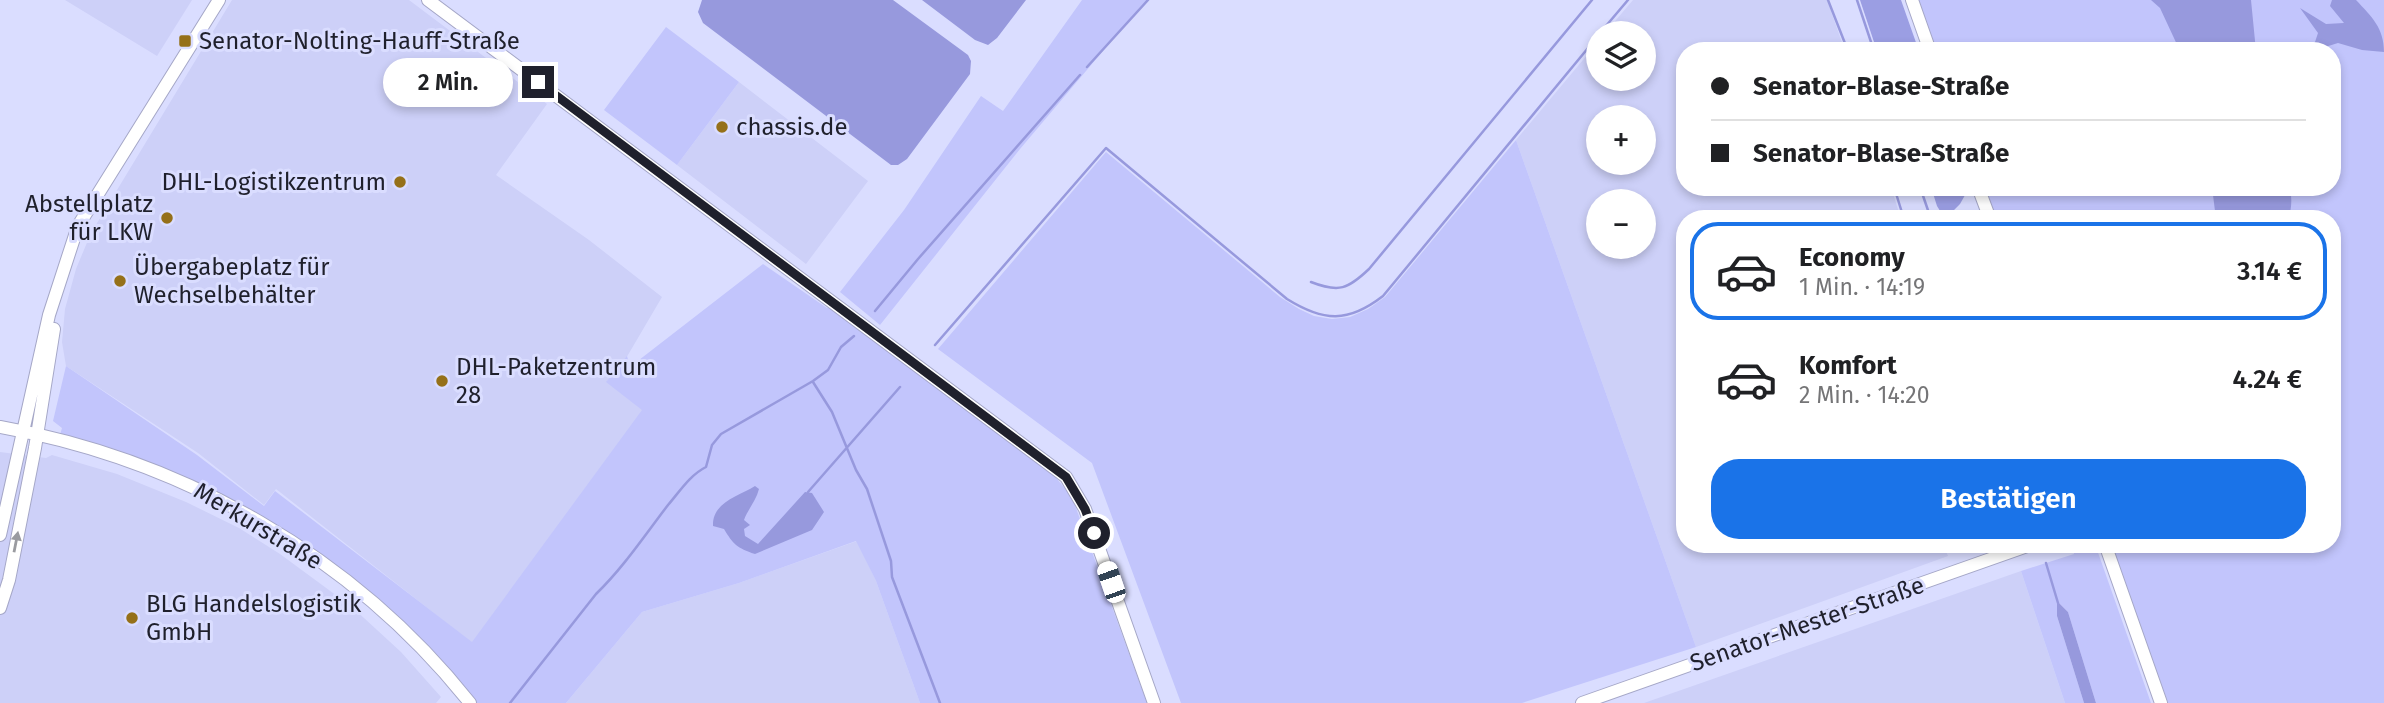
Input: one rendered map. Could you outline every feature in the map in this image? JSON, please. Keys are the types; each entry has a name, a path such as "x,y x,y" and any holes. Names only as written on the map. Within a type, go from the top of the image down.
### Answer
{"street":[{"path":"0,608 9,580 38,434 71,230 219,0"},
{"path":"428,0 1066,477 1085,509 1154,703"},
{"path":"1912,0 1927,42"},
{"path":"0,534 49,315 64,263"},
{"name":"Merkurstraße","path":"0,427 95,449 155,470 215,498 275,531 348,581 385,613 423,650 470,703"},
{"name":"Senator-Mester-Straße","path":"1582,703 2007,553"},
{"path":"2108,553 2161,703"}],"shaded area":[{"path":"65,0 192,0 157,56"},
{"path":"232,0 409,0 547,104 496,175 589,240 662,297 625,360 607,381 643,410 472,643 276,489 264,505 198,453 66,366 62,342 65,309 76,269 91,233"},
{"path":"702,0 893,0 968,55 971,61 970,74 907,159 898,165 891,165 703,23 698,12"},
{"path":"922,0 1026,0 997,38 988,45 975,40"},
{"path":"1082,0 1148,0 1020,149 880,325 840,292 904,210 981,96 1003,111"},
{"path":"1633,0 1827,0 1842,42 1676,42 1676,196 1894,196 1898,210 1676,210 1676,553 1947,553 1948,556 1696,647 1516,140 1586,56 1586,91 1656,91 1656,21 1615,21"},
{"path":"1860,0 1901,0 1916,42 1874,42"},
{"path":"1916,0 2384,0 2384,703 2168,703 2114,553 2341,553 2341,210 1991,210 1986,196 2341,196 2341,42 1931,42"},
{"path":"2151,0 2251,0 2255,42 2176,42 2160,8"},
{"path":"2332,0 2356,0 2379,29 2384,52 2362,50 2341,42 2315,42 2318,33 2300,8 2326,24 2344,23 2330,6"},
{"path":"666,27 739,82 677,165 604,110"},
{"path":"739,82 868,181 806,264 677,165"},
{"path":"1516,140 1696,647 1522,703 1181,703 1092,463 938,349 1106,152 1280,297 1314,316 1332,319 1350,317 1385,297"},
{"path":"1934,196 1964,196 1954,210 1939,210"},
{"path":"2213,196 2291,196 2290,210 2215,210"},
{"path":"763,264 829,307 1034,459 1057,479 1072,497 1147,703 920,703 876,581 856,541 739,583 642,612 566,703 475,703 367,592 145,461 60,435 62,428 53,421 66,366 197,455 264,506 275,491 472,642 642,410 606,382 627,356 630,367"},
{"path":"0,452 46,458 52,455 117,474 186,502 239,528 280,554 352,607 401,652 441,697 436,703 0,703"},
{"path":"755,486 759,489 758,493 744,520 750,525 744,529 745,536 758,544 805,492 812,493 824,512 812,530 755,554 749,552 736,545 724,529 713,526 717,511 722,505"},
{"path":"857,541 876,581 920,703 566,703 642,612 739,583"},
{"path":"2098,553 2151,703 2096,703 2068,612 2058,602 2057,616 2084,703 2065,703 2021,571 2074,554"},
{"path":"2021,571 2065,703 1644,703"},
{"path":"2057,601 2068,612 2096,703 2084,703 2057,616"}],"waterway":[{"path":"1087,67 1148,0"},
{"path":"1311,282 1329,287 1343,287 1369,269 1592,0"},
{"path":"1610,21 1628,0"},
{"path":"1828,0 1844,42"},
{"path":"1857,0 1871,42"},
{"path":"935,345 1106,148 1287,299 1300,307 1324,315 1347,315 1358,311 1383,296 1586,51"},
{"path":"875,311 1080,75"},
{"path":"1897,196 1901,210"},
{"path":"1923,196 1928,210"},
{"path":"510,703 681,489 706,467 712,445 721,434 828,370 841,347 854,336"},
{"path":"813,382 832,412 856,470 867,489 891,561 892,577 940,703"},
{"path":"808,492 900,387"},
{"path":"2046,563 2058,603"}],"place":[{"name":"Senator-Nolting-Hauff-Straße","path":"185,41"},
{"name":"chassis.de","path":"722,127"},
{"name":"DHL-Logistikzentrum","path":"400,182"},
{"name":"Abstellplatz für LKW","path":"167,218"},
{"name":"Übergabeplatz für Wechselbehälter","path":"120,281"},
{"name":"DHL-Paketzentrum 28","path":"442,381"},
{"name":"BLG Handelslogistik GmbH","path":"132,618"}],"route":[{"path":"538,82 1066,477 1085,509 1094,533"}]}
